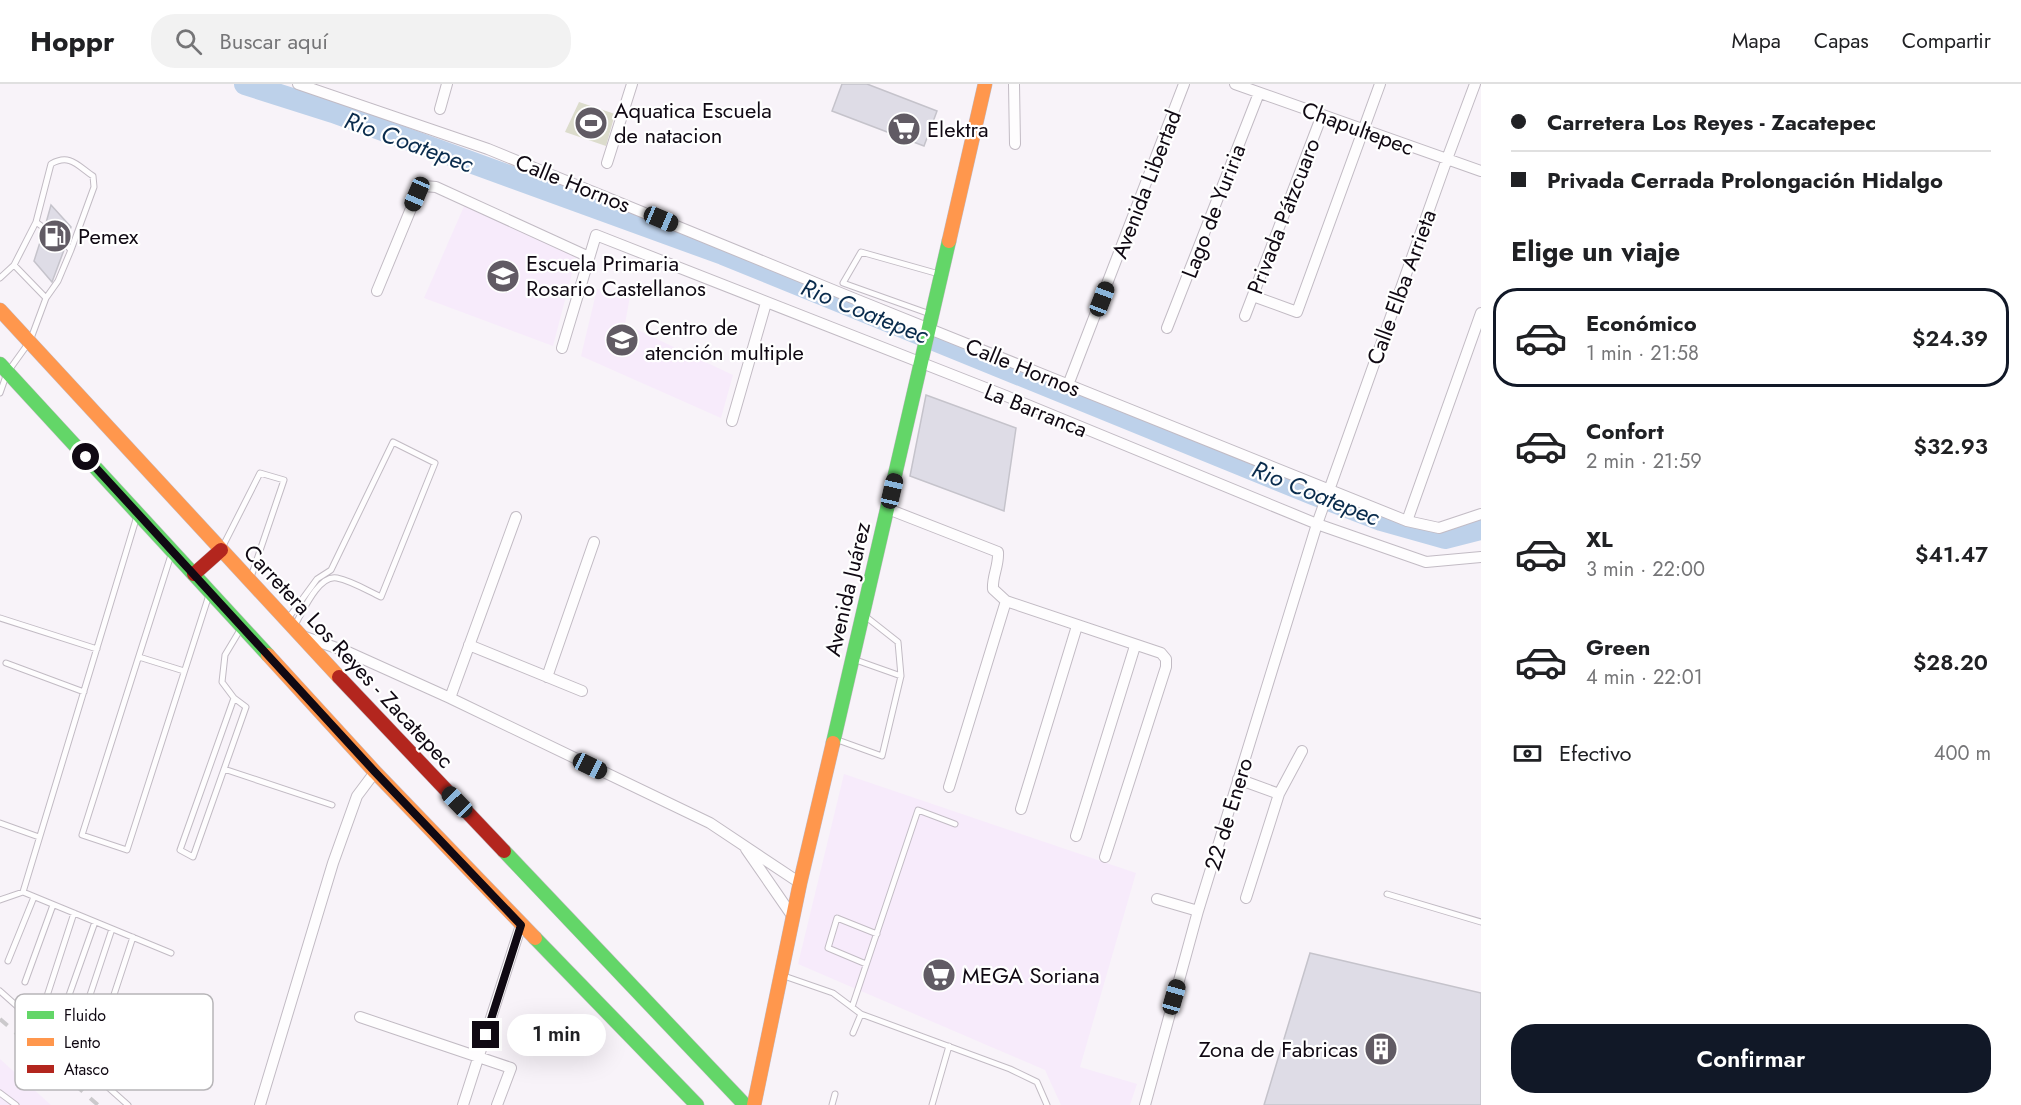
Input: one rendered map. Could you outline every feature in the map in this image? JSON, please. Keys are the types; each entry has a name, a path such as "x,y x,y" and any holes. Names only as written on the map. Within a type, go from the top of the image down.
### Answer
{"main road":[{"name":"Avenida Juárez","path":"754,1105 800,883 985,84"},
{"name":"Carretera Los Reyes - Zacatepec","path":"0,310 292,628 745,1105"},
{"path":"4,368 375,772 684,1096 697,1105"},
{"path":"194,574 221,550"}],"street":[{"name":"Calle Hornos","path":"298,84 488,149 929,325 1328,492 1407,520 1439,528 1481,514"},
{"path":"440,109 447,84"},
{"path":"607,163 632,84"},
{"path":"1014,84 1015,144"},
{"name":"Avenida Libertad","path":"1068,385 1185,84"},
{"name":"Chapultepec","path":"1235,84 1481,171"},
{"path":"1253,296 1297,312 1380,84"},
{"name":"Calle Elba Arrieta","path":"1318,523 1475,84"},
{"name":"Lago de Yuriria","path":"1167,328 1259,93"},
{"name":"Privada Pátzcuaro","path":"1245,316 1322,115"},
{"path":"377,291 417,194 424,186 436,188 589,257 562,348"},
{"name":"La Barranca","path":"589,257 596,236 766,303 921,357 1006,396 1318,523 1426,562 1480,558"},
{"path":"732,421 766,303"},
{"path":"1407,520 1481,313"},
{"path":"888,509 998,552 999,563 992,582 993,589 1006,601 1161,653 1166,659 1166,667 1105,857"},
{"path":"450,698 516,517"},
{"name":"22 de Enero","path":"1145,1105 1198,911 1318,523"},
{"path":"547,677 594,542"},
{"path":"949,788 1006,601"},
{"path":"1021,809 1077,626"},
{"path":"292,628 450,698 710,823 800,883"},
{"path":"469,645 582,691"},
{"path":"1076,836 1135,646"},
{"path":"1246,898 1279,794 1302,751"},
{"path":"260,1105 333,863 357,795 375,772"},
{"path":"1238,779 1279,794"},
{"path":"742,844 793,917"},
{"path":"1157,899 1198,911"},
{"path":"463,1105 521,925"},
{"path":"360,1017 511,1068 497,1105"}],"lane":[{"path":"0,278 14,265 36,222 51,164 59,159 68,158 93,177 94,187 71,250 58,281 46,298 30,341 4,368 0,393"},
{"path":"36,222 44,228"},
{"path":"66,245 71,250"},
{"path":"929,325 843,284 861,252 940,274"},
{"path":"14,265 46,298"},
{"path":"393,442 435,463 381,597 336,578 326,579 316,590 292,628 317,579 331,570 393,442"},
{"path":"221,550 260,473 284,480 250,582"},
{"path":"23,892 138,513"},
{"path":"173,551 82,835 127,850 210,591"},
{"path":"834,739 882,756 901,676 898,642 863,615"},
{"path":"0,618 97,649"},
{"path":"234,698 180,850 193,857 246,707 234,698 222,682 225,656 242,626"},
{"path":"139,657 184,671"},
{"path":"852,658 901,676"},
{"path":"6,663 84,692"},
{"path":"224,769 332,805"},
{"path":"852,1007 918,810 955,824"},
{"path":"0,823 39,837"},
{"path":"0,900 23,892 171,953"},
{"path":"1387,894 1481,922"},
{"path":"8,961 34,897"},
{"path":"25,982 53,905"},
{"path":"48,994 74,913"},
{"path":"867,964 828,948 837,918 877,934"},
{"path":"69,994 95,922"},
{"path":"90,994 112,928"},
{"path":"114,994 133,937"},
{"path":"780,975 833,993 861,1014 1010,1069 1037,1082 1047,1105"},
{"path":"0,991 15,1004"},
{"path":"853,1033 861,1014"},
{"path":"932,1105 949,1046"},
{"path":"111,1090 128,1105"},
{"path":"0,1093 16,1105"},
{"path":"832,1105 835,1094"}],"shaded area":[{"name":"Escuela Primaria Rosario Castellanos","path":"465,204 577,254 553,346 424,298"},
{"name":"Centro de atención multiple","path":"597,289 630,296 625,324 733,375 721,418 581,356"},
{"path":"844,774 1136,873 1080,1067 1137,1084 1130,1105 1061,1105 1045,1070 798,964"},
{"path":"0,1059 15,1073 15,1090 34,1090 51,1105 0,1105"}],"green space":[{"name":"Aquatica Escuela de natacion","path":"579,102 615,114 606,146 565,132"}],"building":[{"name":"Elektra","path":"842,84 867,84 937,111 924,146 832,111"},
{"name":"Pemex","path":"51,205 71,227 67,240 62,243 64,250 52,282 34,261 43,233 49,229 46,223"},
{"path":"926,395 1016,428 1004,511 910,476"},
{"name":"Zona de Fabricas","path":"1310,953 1481,993 1481,1105 1264,1105"}],"waterway":[{"name":"Rio Coatepec","path":"245,84 333,112 723,254 1381,520 1445,538 1481,529"}],"railway":[{"path":"0,1019 15,1032"},
{"path":"81,1090 98,1105"}],"traffic: fast":[{"path":"833,743 949,241"},
{"path":"0,364 268,655"},
{"path":"504,851 745,1105"},
{"path":"535,938 697,1105"}],"traffic: slow":[{"path":"949,241 985,84"},
{"path":"0,310 339,677"},
{"path":"268,655 375,772 535,938"},
{"path":"754,1105 800,883 833,743"}],"traffic: jam":[{"path":"194,574 221,550"},
{"path":"339,677 504,851"}],"place":[{"name":"Aquatica Escuela de natacion","path":"591,123"},
{"name":"Elektra","path":"904,129"},
{"name":"Pemex","path":"55,236"},
{"name":"Escuela Primaria Rosario Castellanos","path":"503,276"},
{"name":"Centro de atención multiple","path":"622,340"},
{"name":"MEGA Soriana","path":"939,975"},
{"name":"Zona de Fabricas","path":"1381,1049"}],"route":[{"path":"86,457 375,772 521,925 486,1035"}]}
